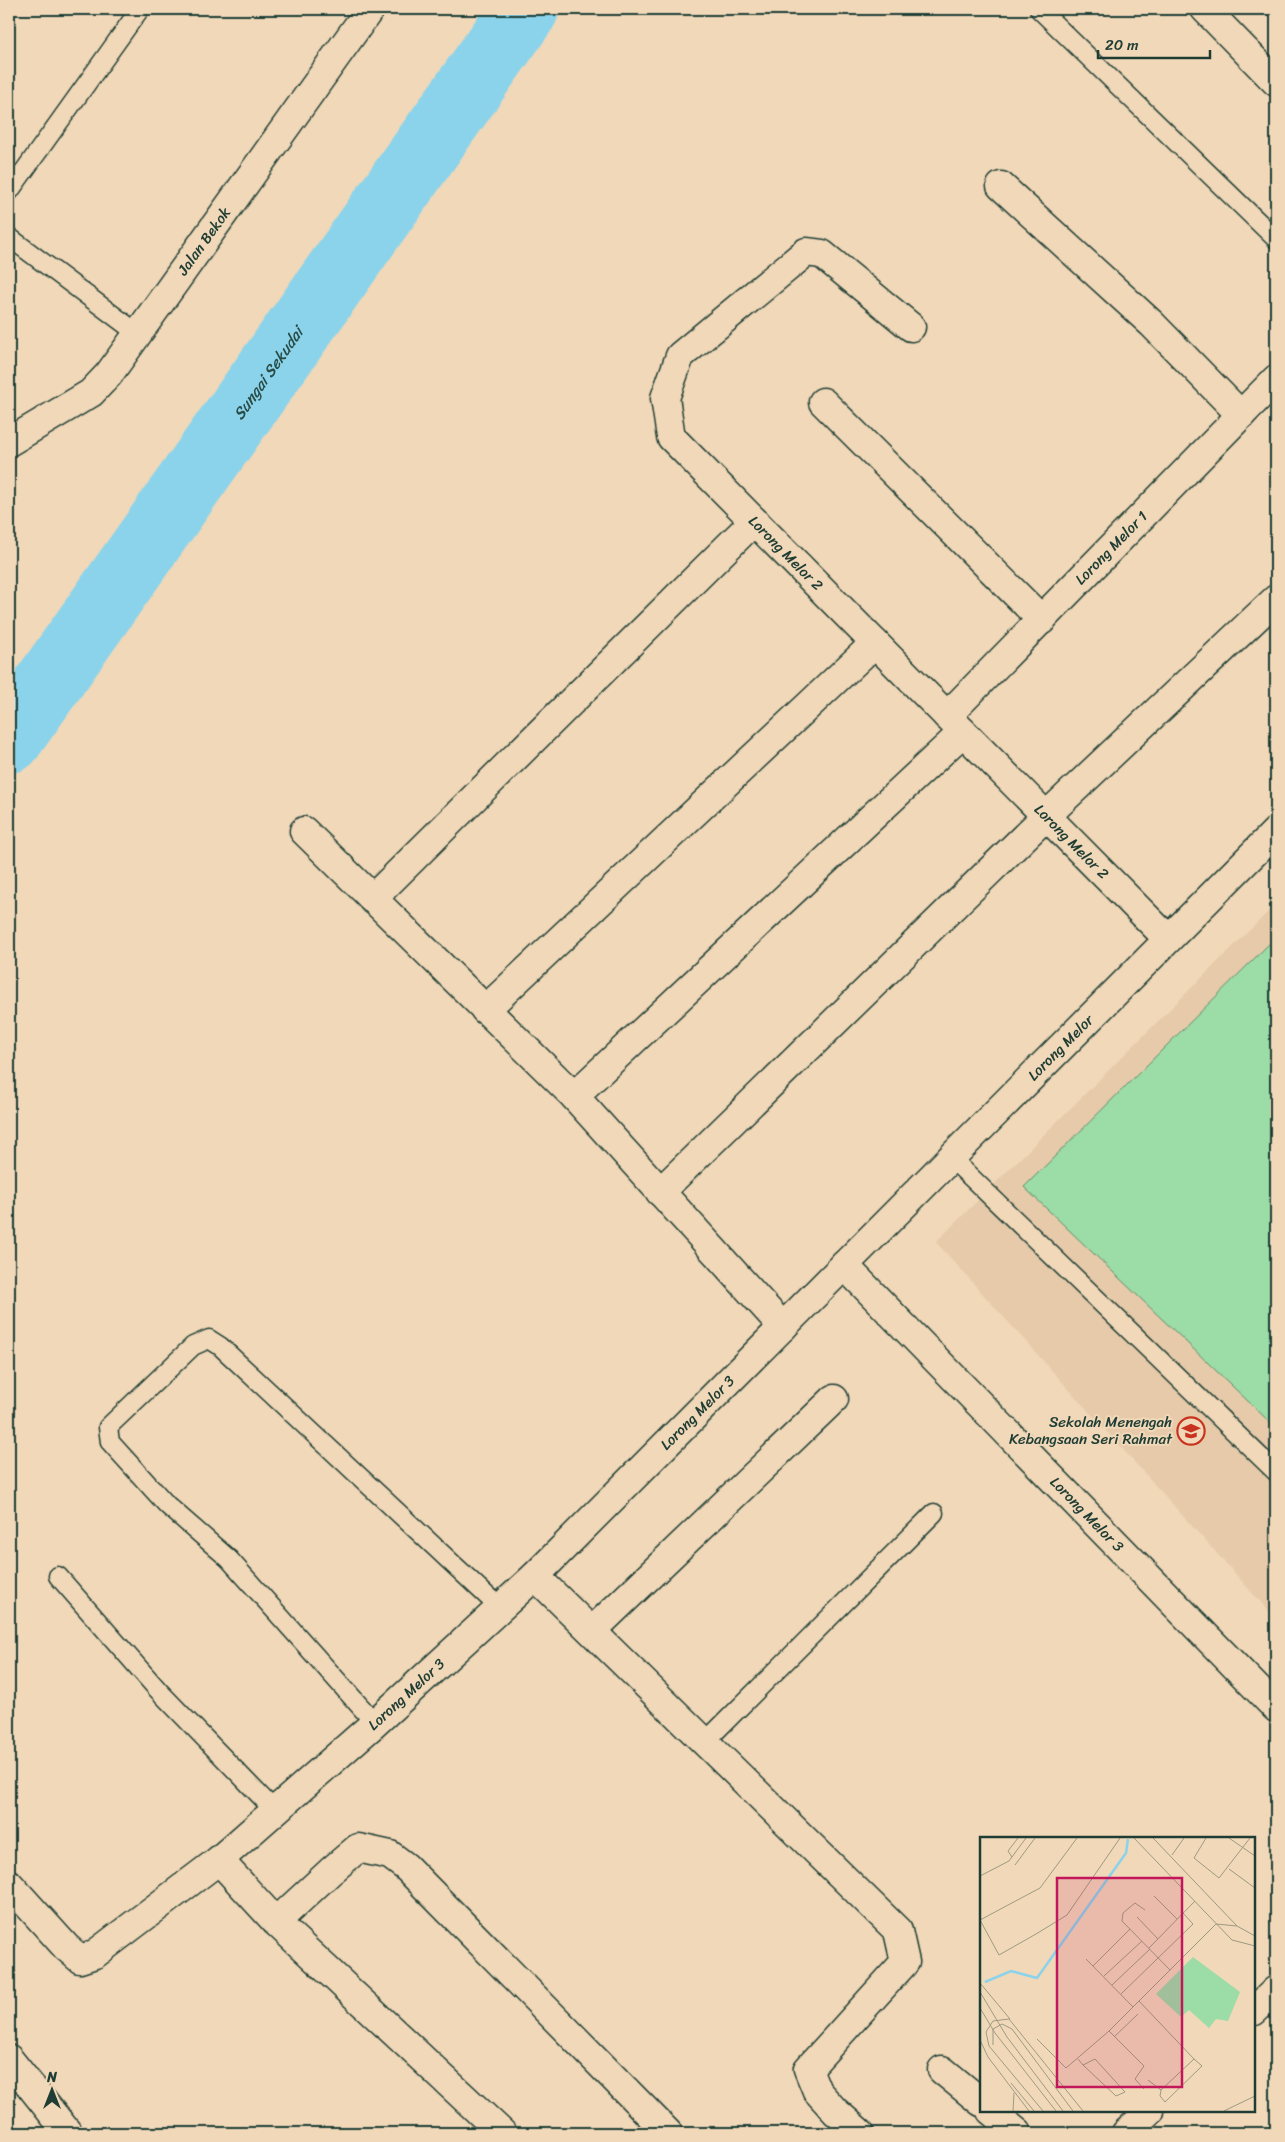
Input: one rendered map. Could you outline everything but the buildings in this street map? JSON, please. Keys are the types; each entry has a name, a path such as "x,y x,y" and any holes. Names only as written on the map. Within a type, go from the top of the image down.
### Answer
{"main road":[{"name":"Jalan Bekok","path":"9,442 91,393 109,374 370,9"},
{"path":"1205,9 1276,82"},
{"path":"1001,186 1152,324 1241,415"},
{"name":"Lorong Melor 2","path":"911,327 822,254 806,252 680,356 665,398 670,437 1168,939"},
{"name":"Lorong Melor 1","path":"574,1096 955,724 1042,620 1276,379"},
{"path":"823,402 1042,620"},
{"path":"372,899 754,521"},
{"path":"660,1192 1046,816 1276,599"},
{"path":"485,1010 875,642"},
{"name":"Lorong Melor","path":"844,1265 1276,830"},
{"path":"304,831 574,1096 783,1327"},
{"name":"Lorong Melor 3","path":"9,1884 66,1947 80,1959 95,1954 219,1860 375,1723 534,1576 844,1265 1276,1708"},
{"path":"592,1631 834,1399"},
{"path":"534,1576 898,1931 905,1962 808,2068 817,2091 835,2111 860,2133"},
{"path":"276,1922 358,1848 390,1855 406,1867 668,2133"},
{"path":"219,1860 276,1922 502,2133"},
{"path":"1255,2010 1276,1990"},
{"path":"9,2058 68,2133"},
{"path":"942,2070 980,2101"},
{"path":"9,2080 51,2133"},
{"path":"992,2112 1018,2133"},
{"path":"1126,2133 1149,2112"}],"lane":[{"path":"9,192 140,9"},
{"path":"1039,9 1276,239"},
{"path":"9,237 137,333"},
{"path":"951,1158 1276,1472"},
{"path":"375,1723 229,1559 167,1505 110,1442 108,1428 193,1346 209,1339 220,1346 500,1608"},
{"path":"705,1742 934,1513"},
{"path":"58,1576 158,1690 274,1810"}],"shaded area":[{"name":"Sekolah Menengah Kebangsaan Seri Rahmat","path":"1276,904 1276,1619 936,1242"}],"green space":[{"path":"1276,937 1276,1428 1024,1187"}],"waterway":[{"name":"Sungai Sekudai","path":"9,739 525,9"}],"place":[{"name":"Sekolah Menengah Kebangsaan Seri Rahmat","path":"1191,1431"}]}
